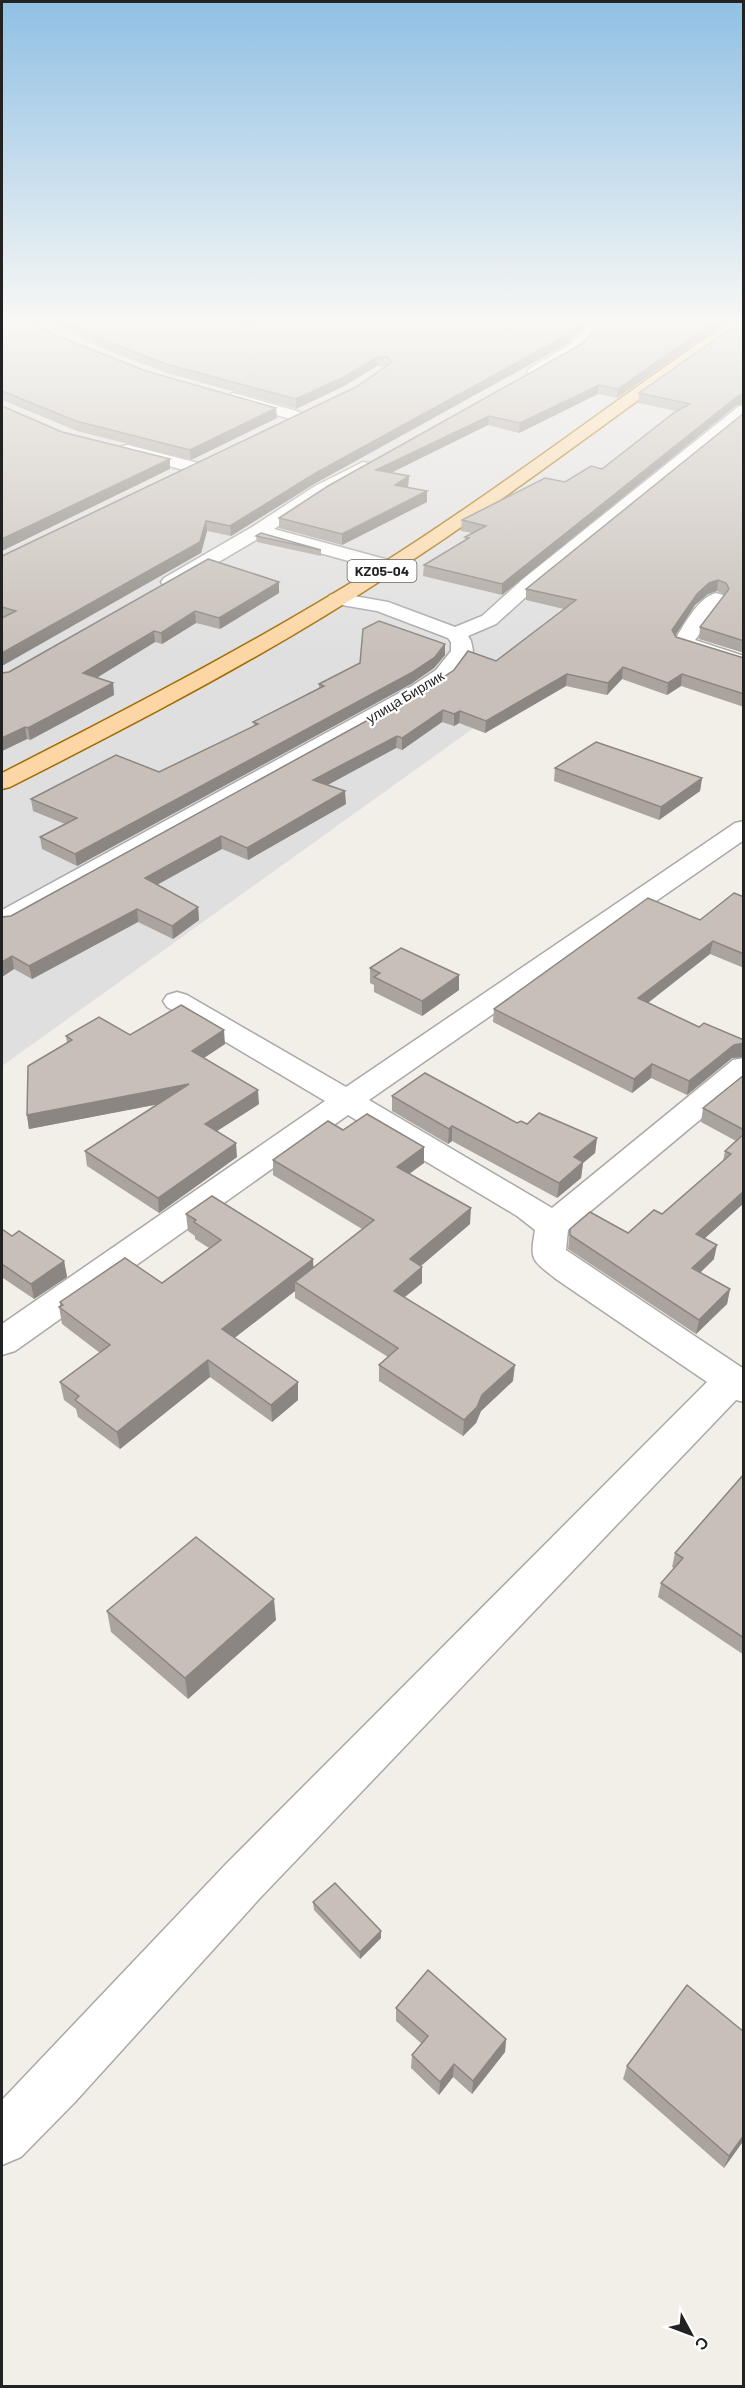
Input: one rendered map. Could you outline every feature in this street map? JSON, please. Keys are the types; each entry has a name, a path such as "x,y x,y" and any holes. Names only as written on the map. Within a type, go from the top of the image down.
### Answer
{"main road":[{"name":"KZ05-04","path":"2,782 243,656 338,599 435,537 579,433"}],"street":[{"path":"338,599 381,606 455,634 489,620 530,583 716,433"},
{"path":"116,448 198,464 171,477"},
{"path":"158,589 259,531 321,490 383,456"},
{"path":"259,531 389,566"},
{"path":"716,599 704,612 683,643 744,663"},
{"name":"улица Бирлик","path":"2,921 420,691 444,675 462,651 461,641 455,634"},
{"path":"2,1342 348,1100 744,828"},
{"path":"177,1001 529,1208 552,1226"},
{"path":"2,2138 56,2084 243,1881 738,1384 568,1270 548,1254 552,1226 744,1067"}],"shaded area":[{"path":"2,433 743,433 743,535 2,1066"}],"building":[{"path":"2,433 68,433 170,459 2,539"},
{"path":"125,433 224,433 190,450"},
{"path":"259,433 388,433 314,474 230,526 206,521 200,542 2,653 2,618 16,611 2,607 2,556"},
{"path":"422,433 453,433 376,470 409,476 395,485 427,491 342,534 279,518 328,486"},
{"path":"648,433 691,433 502,584 424,565 469,538 465,537 486,526 462,520 545,478 565,482 591,466 602,469"},
{"path":"719,433 744,433 744,641 700,627 729,589 726,583 718,580 709,583 697,594 672,630 676,637 744,658 744,694 682,674 668,683 623,667 608,683 567,674 486,721 460,711 454,714 443,710 402,738 397,736 313,780 345,791 247,848 221,836 145,878 198,907 172,926 137,909 29,966 12,956 2,962 2,917 11,916 430,686 454,670 468,651 496,661 576,600 526,589"},
{"path":"261,533 321,550 256,536"},
{"path":"208,559 279,582 219,618 195,611 161,633 154,631 83,673 113,683 28,728 25,727 2,738 2,673 9,672"},
{"path":"379,621 445,644 435,657 411,673 75,854 40,837 77,818 31,799 116,755 159,772 258,724 253,722 324,686 319,684 360,663 363,629"},
{"path":"596,742 702,778 661,807 555,768"},
{"path":"734,893 744,897 744,954 713,941 638,998 699,1027 704,1023 744,1040 744,1043 734,1045 689,1081 652,1064 634,1079 494,1009 648,898 700,920"},
{"path":"401,948 459,975 422,1001 374,977 380,973 370,968"},
{"path":"181,1005 224,1030 192,1051 258,1090 205,1124 236,1143 158,1198 85,1151 189,1084 27,1115 28,1066 72,1040 66,1036 99,1017 130,1035"},
{"path":"425,1073 517,1123 521,1121 527,1124 539,1113 597,1138 574,1157 583,1162 559,1183 452,1126 449,1129 392,1096"},
{"path":"744,1075 744,1130 703,1108"},
{"path":"367,1114 424,1147 397,1167 471,1208 410,1259 422,1267 394,1291 515,1365 482,1395 477,1407 464,1420 379,1365 398,1348 295,1282 374,1220 273,1160 328,1121 343,1130"},
{"path":"744,1134 744,1191 696,1234 717,1245 692,1268 730,1289 699,1320 570,1235 570,1229 590,1212 628,1233 654,1210 662,1214 731,1154 725,1151"},
{"path":"212,1196 313,1259 222,1329 298,1382 271,1405 208,1360 117,1432 75,1400 79,1396 60,1382 110,1345 59,1307 63,1305 60,1302 125,1258 162,1283 221,1240 186,1214"},
{"path":"2,1229 12,1236 19,1231 64,1261 31,1284 2,1264"},
{"path":"744,1474 744,1638 661,1583 683,1558 675,1553"},
{"path":"196,1537 274,1599 185,1678 107,1611"},
{"path":"335,1883 381,1931 360,1952 313,1902"},
{"path":"428,1970 506,2039 473,2081 454,2064 440,2082 412,2055 428,2036 396,2008"},
{"path":"687,1985 744,2032 744,2135 729,2156 627,2066"}]}
